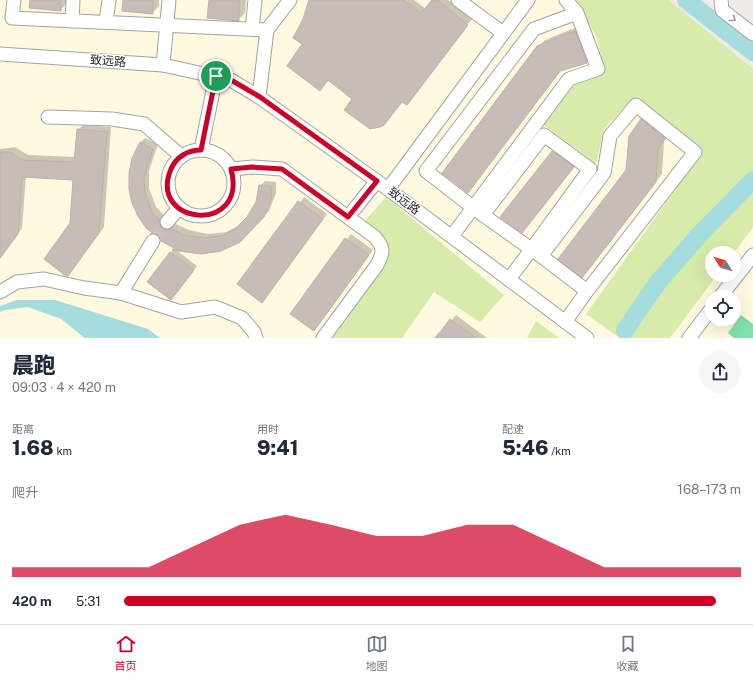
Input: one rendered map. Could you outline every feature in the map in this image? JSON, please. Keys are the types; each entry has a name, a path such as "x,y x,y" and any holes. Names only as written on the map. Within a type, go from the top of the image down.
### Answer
{"street":[{"path":"14,0 12,18 267,30"},
{"path":"72,21 73,0"},
{"path":"106,22 109,0"},
{"path":"163,65 169,0"},
{"path":"252,29 255,0"},
{"path":"260,97 267,30 290,0"},
{"path":"458,0 503,33"},
{"path":"388,189 528,0"},
{"path":"478,211 528,125 569,79 598,69 577,13 566,0"},
{"path":"721,0 722,10 753,34"},
{"path":"577,13 534,29 426,171 587,291"},
{"name":"致远路","path":"0,54 163,65 231,80 260,97 377,181 587,338"},
{"path":"201,150 216,76"},
{"path":"509,279 536,253 604,173 610,136 636,105 695,152 587,291 566,322"},
{"path":"48,117 112,119 144,124 181,156"},
{"path":"528,125 544,135 600,178"},
{"path":"452,236 478,211 544,135"},
{"path":"195,150 201,150 217,154 226,161 231,169 234,179 233,192 222,209 212,214 200,217 191,215 179,208 170,197 168,176 173,165 181,156 195,150"},
{"path":"231,169 252,167 282,169 375,237 382,245 382,255 377,265 323,338"},
{"path":"536,253 590,169"},
{"path":"348,217 377,181"},
{"path":"167,222 179,208"},
{"path":"121,293 153,241"},
{"path":"726,290 753,255"},
{"path":"0,292 17,282 44,279 84,288 121,293 180,312 215,307 242,318 254,332 256,338"},
{"path":"688,338 705,317"}],"shaded area":[{"path":"0,0 669,0 753,69 753,338 0,338"}],"green space":[{"path":"574,0 669,0 753,69 753,227 739,246 705,246 705,282 712,282 670,338 620,338 586,314 702,152 631,100 604,129 596,164 544,125 573,86 605,71 596,36"},
{"path":"386,197 504,295 480,322 434,292 402,338 329,338 386,262 363,223"},
{"path":"741,315 753,324 753,338 734,338 728,333 733,326 741,326"},
{"path":"536,321 559,338 527,338"}],"water":[{"path":"17,300 55,300 148,329 160,338 85,338 61,319 28,307 0,312 0,306"}],"building":[{"path":"30,0 61,0 61,11 29,8"},
{"path":"123,0 153,0 153,14 122,11"},
{"path":"209,0 239,0 239,21 207,18"},
{"path":"309,0 403,0 421,13 432,0 437,0 468,25 407,105 402,102 384,125 370,129 344,110 352,99 328,80 320,91 287,66 302,44 293,38 303,19"},
{"path":"575,31 587,63 560,71 468,193 442,173 537,46"},
{"path":"641,119 665,139 658,149 656,182 582,278 558,259 626,170 629,136"},
{"path":"77,129 107,132 99,233 68,276 66,276 44,259 70,223 73,180 22,177 18,234 0,258 0,152 10,152 22,160 74,162"},
{"path":"140,142 153,149 144,177 145,193 152,212 159,220 162,228 166,230 171,229 184,235 203,238 221,236 235,229 247,217 256,202 259,185 272,187 271,199 264,217 240,242 221,251 201,254 172,250 174,248 161,241 158,234 152,233 146,228 132,203 129,189 129,173 132,158"},
{"path":"552,151 574,167 522,233 500,217"},
{"path":"298,201 323,219 262,303 237,284"},
{"path":"345,238 369,255 314,331 290,314"},
{"path":"170,252 194,270 171,300 147,282"},
{"path":"450,319 476,338 436,338"}],"waterway":[{"path":"686,0 753,52"},
{"path":"625,330 659,281 700,234 753,180"}],"tunnel":[{"path":"153,241 167,222"}],"route":[{"path":"216,76 231,80 260,97 377,181 348,217 282,169 252,167 231,169 234,179 233,192 222,209 208,216 200,217 191,215 182,211 176,205 170,197 168,176 173,165 181,156 195,150 201,150 216,76"}]}
